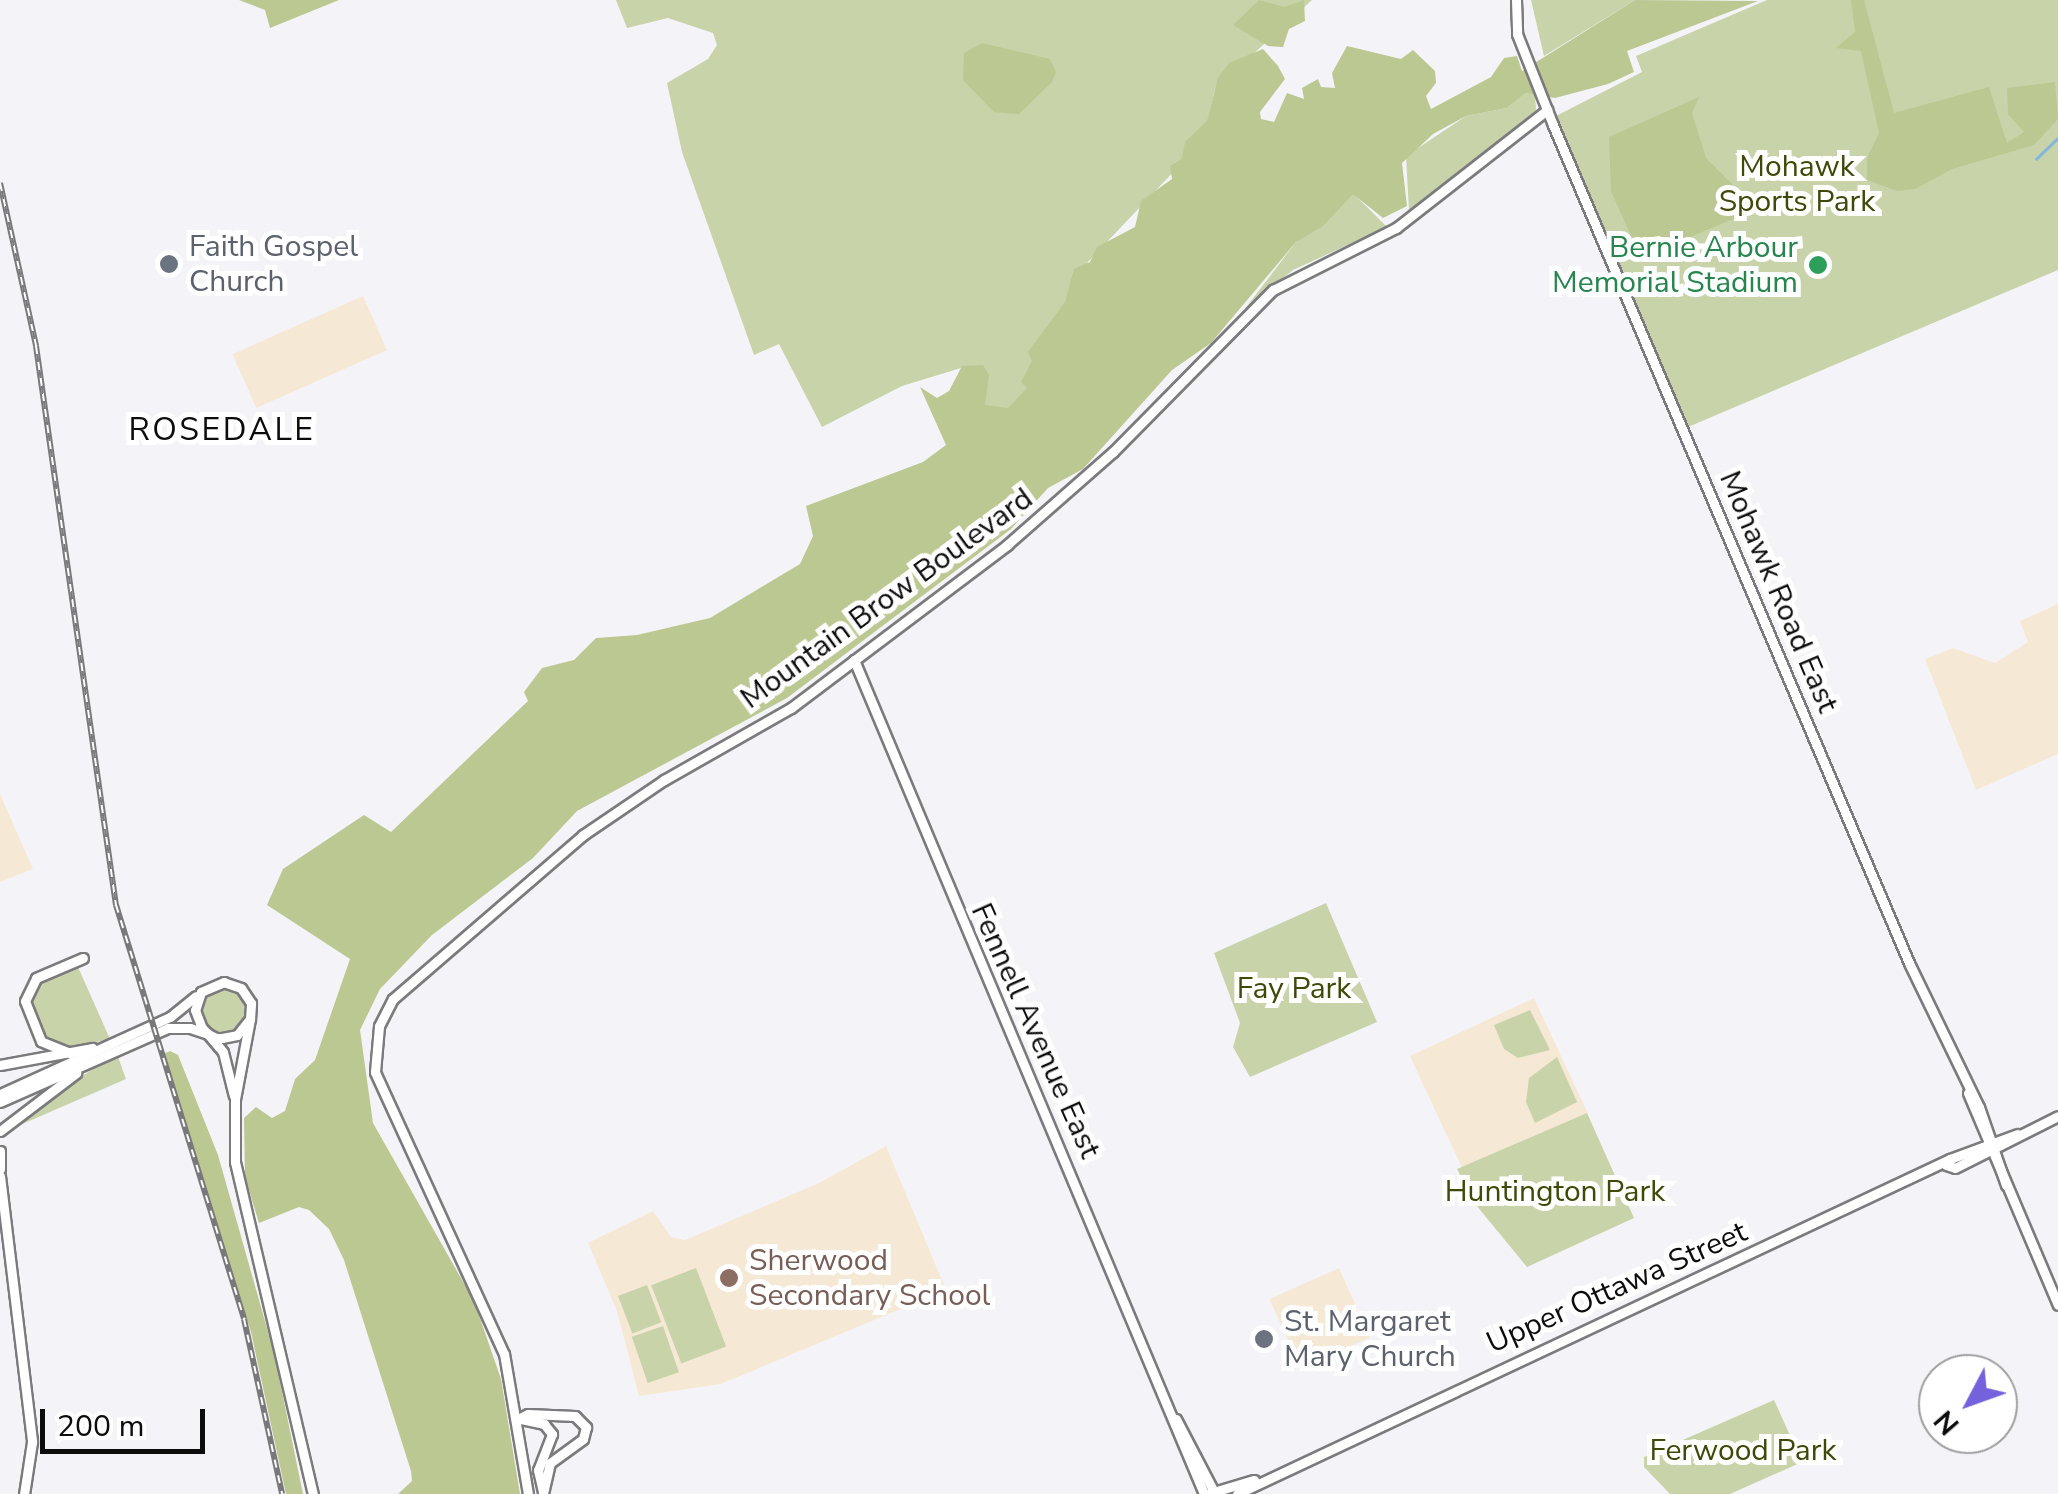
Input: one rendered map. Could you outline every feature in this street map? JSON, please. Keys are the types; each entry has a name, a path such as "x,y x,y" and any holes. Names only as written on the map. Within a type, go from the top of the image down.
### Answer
{"main road":[{"path":"1516,0 1514,23 1547,110"},
{"name":"Mountain Brow Boulevard","path":"523,1421 484,1306 379,1086 375,1044 385,1013 406,985 583,835 664,780 791,708 1056,505 1274,290 1308,267 1396,228 1547,110"},
{"name":"Mohawk Road East","path":"1547,110 2058,1305"},
{"name":"Fennell Avenue East","path":"854,660 950,901 1210,1494"},
{"path":"70,1052 40,1041 25,1001 36,978 82,958"},
{"path":"0,1102 170,1017 206,988 224,982 241,988 250,1019 235,1099"},
{"path":"206,988 195,1010 229,1066 235,1099 238,1180 314,1494"},
{"path":"0,1094 168,1028 232,1037 250,1019"},
{"path":"0,1066 108,1049"},
{"path":"0,1131 108,1049"},
{"name":"Upper Ottawa Street","path":"1210,1494 1254,1480 2058,1116"},
{"path":"0,1150 32,1442 24,1494"},
{"path":"523,1421 575,1416 586,1427 583,1439 550,1462 543,1493"},
{"path":"523,1421 520,1444 528,1494"},
{"path":"523,1421 544,1424 552,1434 538,1470 543,1493"},
{"name":"Upper Ottawa Street","path":"1237,1494 1254,1480"}],"shaded area":[{"path":"363,296 387,350 256,408 232,354"},
{"path":"2058,604 2058,754 1976,790 1925,659 1953,648 1995,663 2028,642 2020,621"},
{"path":"0,794 33,869 0,882"},
{"path":"1534,998 1588,1113 1464,1171 1410,1056"},
{"name":"Sherwood Secondary School","path":"886,1146 946,1290 721,1384 639,1396 617,1311 588,1243 653,1211 671,1237 685,1240 819,1183"},
{"path":"1339,1268 1370,1337 1300,1368 1270,1299"}],"green space":[{"path":"239,0 339,0 270,28 265,10"},
{"path":"616,0 1312,0 1215,89 1207,123 1178,167 1087,263 1108,316 1004,412 998,417 975,404 961,368 902,386 822,427 779,344 754,355 682,152 667,83 708,59 717,45 713,33 668,18 627,28"},
{"path":"1259,0 1284,7 1304,0 1305,21 1289,29 1283,47 1268,46 1233,25"},
{"path":"1531,0 1635,0 1544,56"},
{"path":"1635,0 1758,1 1627,51 1634,72 1608,84 1555,98 1526,93 1507,108 1466,116 1433,134 1402,163 1407,206 1383,218 1353,194 1323,226 1296,242 1211,343 1172,370 1083,469 1048,488 1011,529 787,698 577,811 533,858 432,935 380,989 360,1030 373,1123 474,1301 501,1379 520,1494 398,1494 412,1481 411,1471 344,1260 329,1229 309,1210 299,1207 259,1223 245,1177 244,1118 256,1107 272,1118 285,1111 295,1079 315,1060 350,959 267,905 283,869 364,815 391,832 528,701 524,692 542,668 574,660 596,638 637,635 710,618 800,564 813,536 806,506 923,462 946,445 920,387 937,398 949,391 962,366 983,365 989,375 985,405 1008,408 1027,388 1021,382 1032,361 1028,352 1065,302 1074,269 1090,262 1097,247 1135,227 1141,201 1172,179 1170,166 1182,159 1185,142 1207,121 1218,78 1229,63 1263,49 1278,66 1285,79 1260,112 1261,119 1274,122 1287,93 1304,99 1302,88 1318,79 1321,87 1335,88 1332,73 1347,46 1401,59 1413,50 1435,71 1436,83 1426,96 1431,109 1491,77 1504,58 1517,56 1522,71"},
{"name":"Mohawk Sports Park","path":"1767,0 2058,0 2058,270 1688,427 1556,116 1642,72 1636,56"},
{"path":"1851,0 1864,0 1894,113 1989,87 2007,143 2024,132 2008,114 2007,88 2055,82 2058,119 2034,145 1952,169 1915,189 1897,191 1867,180 1867,158 1879,133 1861,51 1836,48 1855,32"},
{"path":"982,43 1050,59 1056,72 1052,82 1019,114 994,112 963,80 964,53"},
{"path":"1526,93 1535,94 1536,111 1409,211 1406,156 1466,116 1507,108"},
{"path":"1699,97 1692,113 1706,158 1757,209 1652,253 1631,236 1611,191 1609,137"},
{"path":"1353,193 1387,227 1293,270 1244,310 1296,242"},
{"name":"Fay Park","path":"1326,903 1377,1022 1250,1077 1233,1047 1240,1023 1214,953"},
{"path":"78,967 110,1039 65,1049 43,1037 30,999 46,977"},
{"path":"223,986 240,993 247,1010 240,1027 223,1034 206,1027 199,1010 206,993"},
{"path":"1530,1010 1550,1050 1518,1058 1504,1049 1494,1025"},
{"path":"170,1051 178,1055 218,1155 274,1353 303,1494 286,1494 251,1332 161,1055"},
{"path":"117,1054 126,1079 4,1132 9,1122"},
{"path":"1557,1057 1577,1102 1535,1123 1526,1102 1529,1078"},
{"name":"Huntington Park","path":"1587,1113 1634,1218 1527,1267 1476,1205 1457,1169"},
{"path":"696,1268 726,1346 681,1364 651,1285"},
{"path":"647,1285 661,1322 632,1333 618,1296"},
{"path":"663,1326 679,1372 648,1383 632,1337"},
{"name":"Ferwood Park","path":"1774,1400 1802,1462 1730,1494 1670,1494 1644,1467 1644,1457"}],"waterway":[{"path":"2036,159 2058,138"}],"railway":[{"path":"0,183 36,346 116,905 244,1319 282,1494"}],"place":[{"name":"Faith Gospel Church","path":"169,264"},
{"name":"Bernie Arbour Memorial Stadium","path":"1818,265"},
{"name":"Sherwood Secondary School","path":"729,1278"},
{"name":"St. Margaret Mary Church","path":"1264,1339"}],"district":[{"name":"ROSEDALE","path":"222,430"}]}
